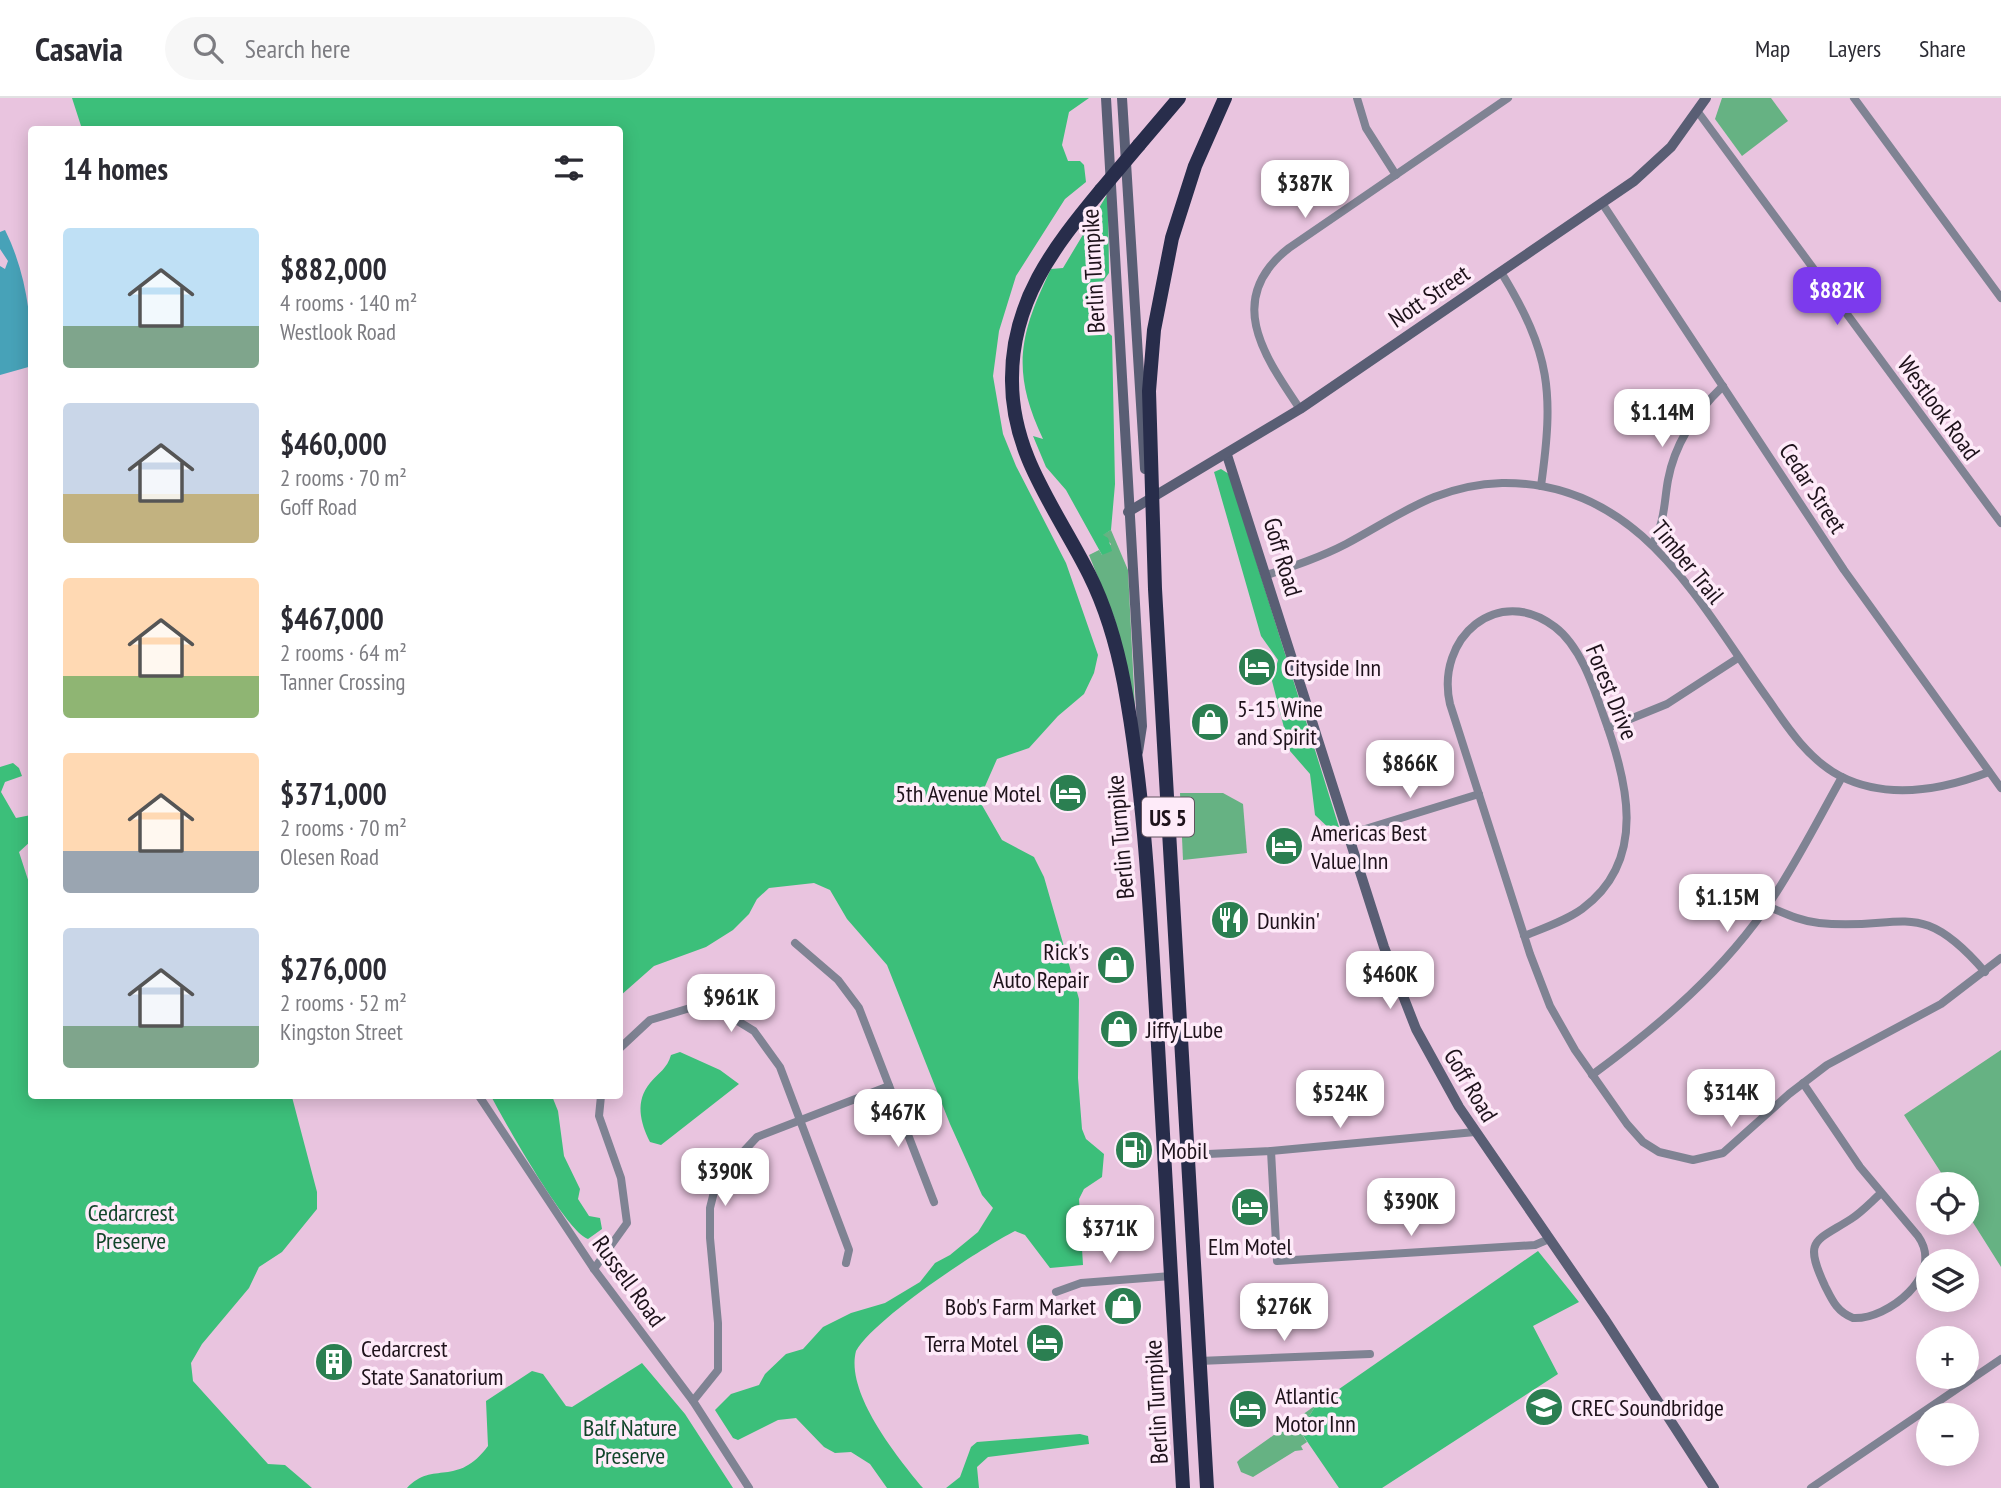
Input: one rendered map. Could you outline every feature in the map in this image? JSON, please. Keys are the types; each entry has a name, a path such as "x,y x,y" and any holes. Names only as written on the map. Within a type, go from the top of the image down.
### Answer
{"highway":[{"name":"US 5","path":"1135,768 1124,685 1108,620 1084,565 1031,470 1017,426 1012,395 1015,340 1031,288 1054,248 1179,98"},
{"name":"US 5","path":"1151,499 1149,391 1157,308 1185,194 1226,98"},
{"name":"Berlin Turnpike","path":"1151,499 1207,1488"},
{"name":"Berlin Turnpike","path":"1135,768 1151,931 1183,1488"},
{"path":"1164,1156 1187,1155"}],"street":[{"name":"Berlin Turnpike","path":"1106,98 1142,726 1135,768"},
{"name":"Berlin Turnpike","path":"1122,98 1145,469 1151,499"},
{"path":"1357,98 1366,128 1396,175"},
{"path":"1300,409 1258,339 1254,307 1261,282 1274,262 1289,248 1508,98"},
{"name":"Nott Street","path":"1128,512 1300,409 1602,203 1654,164 1678,139 1706,98"},
{"path":"1854,98 2001,298"},
{"name":"Westlook Road","path":"1698,111 2001,523"},
{"name":"Cedar Street","path":"1602,203 1843,570 2001,788"},
{"path":"1501,272 1527,317 1545,364 1550,413 1541,486"},
{"path":"1653,543 1664,518 1669,475 1681,441 1700,411 1723,386"},
{"name":"Goff Road","path":"1227,455 1406,1008 1440,1077 1475,1132 1714,1488"},
{"name":"Timber Trail","path":"1267,576 1338,548 1408,507 1438,494 1486,484 1541,486 1577,495 1605,508 1653,543 1797,738 1825,766 1842,777 1869,786 1921,790 1989,772"},
{"name":"Forest Drive","path":"1524,936 1569,917 1588,904 1602,888 1626,836 1628,803 1608,728 1576,652 1557,628 1535,616 1517,612 1495,615 1481,621 1454,646 1446,677 1450,704 1524,936 1550,1006 1592,1075 1643,1142 1659,1152 1688,1160 1712,1158 1729,1150 1803,1083 1852,1049 1941,1004 2001,958"},
{"path":"1608,728 1681,696 1738,658"},
{"path":"1592,1075 1683,1002 1725,959 1767,906 1842,777"},
{"path":"1349,834 1479,794"},
{"path":"1767,906 1804,921 1822,924 1898,920 1922,923 1954,940 1985,972"},
{"path":"795,943 838,980 859,1008 934,1202"},
{"path":"623,1045 650,1020 690,1008 728,1015 754,1031 780,1067 849,1250 846,1264"},
{"path":"1803,1083 1881,1193 1922,1241 1926,1268 1910,1291 1876,1313 1854,1318 1843,1314 1834,1304 1815,1264 1814,1250 1823,1234 1852,1218 1881,1193"},
{"path":"693,1401 718,1370 718,1323 710,1238 710,1208 717,1180 757,1137 889,1086"},
{"name":"Russell Road","path":"481,1099 594,1269 693,1401 749,1488"},
{"path":"594,1269 627,1223 621,1178 599,1116 601,1099"},
{"path":"1187,1155 1271,1151 1475,1132"},
{"path":"1271,1151 1277,1261 1535,1245 1549,1239"},
{"path":"1056,1292 1081,1283 1171,1276"},
{"path":"1199,1361 1370,1354"},
{"path":"1811,1488 2001,1359"}],"green space":[{"path":"72,98 1089,98 1069,112 1062,145 1068,161 1080,161 1084,165 1086,182 1065,199 1016,276 999,331 993,376 1003,434 1016,466 1066,563 1098,655 1094,673 1084,694 1058,716 1029,748 997,759 979,800 1002,840 1034,857 1044,877 1079,999 1078,1078 1082,1129 1086,1139 1104,1154 1102,1177 1084,1189 1079,1199 1083,1265 1050,1268 1025,1235 1015,1231 977,1253 905,1304 867,1337 856,1351 858,1386 866,1405 888,1443 923,1488 887,1488 870,1464 851,1452 835,1453 824,1447 796,1418 778,1420 738,1440 733,1438 715,1410 731,1394 759,1385 765,1374 786,1354 803,1349 823,1327 851,1313 885,1303 920,1282 935,1263 950,1255 978,1232 993,1208 982,1195 950,1124 887,965 847,919 830,890 814,883 769,888 733,930 706,947 654,966 623,993 623,126 81,126"},
{"path":"1722,98 1771,98 1788,121 1742,156 1715,119"},
{"path":"1108,193 1109,273 1099,287 1094,304 1102,327 1112,336 1115,484 1111,530 1103,535 1108,538 1112,551 1102,555 1066,490 1046,467 1033,436 1043,439 1026,393 1023,353 1032,314 1051,269 1063,268"},
{"path":"1221,469 1229,474 1339,827 1333,832 1315,815 1310,774 1290,751 1272,681 1278,660 1261,636 1214,472"},
{"path":"1111,530 1128,570 1135,709 1115,620 1089,555 1099,550 1102,555 1111,544 1102,535"},
{"name":"Cedarcrest Preserve","path":"13,763 19,768 22,776 5,782 1,792 16,818 28,816 28,844 19,852 28,880 28,1099 293,1099 317,1192 317,1209 282,1252 259,1267 249,1288 202,1344 191,1363 193,1381 268,1464 285,1465 312,1488 0,1488 0,767"},
{"path":"1180,793 1223,793 1243,804 1247,853 1183,860"},
{"path":"2001,1050 2001,1267 1979,1232 1979,1172 1941,1172 1904,1115"},
{"path":"680,1052 720,1070 739,1084 661,1145 650,1142 644,1127 642,1097 671,1055"},
{"path":"493,1099 553,1099 558,1111 564,1156 580,1189 578,1199 589,1216 600,1218 602,1229 588,1239 578,1232 536,1175"},
{"path":"1538,1251 1579,1302 1533,1326 1558,1374 1382,1488 1339,1488 1300,1431 1316,1405"},
{"name":"Balf Nature Preserve","path":"642,1363 685,1414 733,1488 407,1488 426,1476 456,1470 477,1459 488,1446 486,1401 532,1371 543,1374 566,1406 572,1407"},
{"path":"1316,1405 1300,1431 1307,1442 1301,1446 1303,1450 1295,1451 1253,1477 1241,1472 1237,1462 1240,1459"},
{"path":"1080,1434 1088,1436 1089,1444 988,1457 977,1467 979,1488 946,1488 960,1477 971,1447 977,1442"}],"water":[{"path":"5,230 23,279 28,310 28,367 0,375 0,266 5,269 8,261 0,249 0,232"}],"place":[{"name":"Cityside Inn","path":"1257,667"},
{"name":"5-15 Wine and Spirit","path":"1210,722"},
{"name":"5th Avenue Motel","path":"1068,793"},
{"name":"Americas Best Value Inn","path":"1284,846"},
{"name":"Dunkin'","path":"1230,920"},
{"name":"Rick's Auto Repair","path":"1116,965"},
{"name":"Jiffy Lube","path":"1119,1029"},
{"name":"Mobil","path":"1134,1150"},
{"name":"Elm Motel","path":"1250,1207"},
{"name":"Bob's Farm Market","path":"1123,1306"},
{"name":"Terra Motel","path":"1045,1343"},
{"name":"Cedarcrest State Sanatorium","path":"334,1362"},
{"name":"CREC Soundbridge","path":"1544,1407"},
{"name":"Atlantic Motor Inn","path":"1248,1409"}]}
